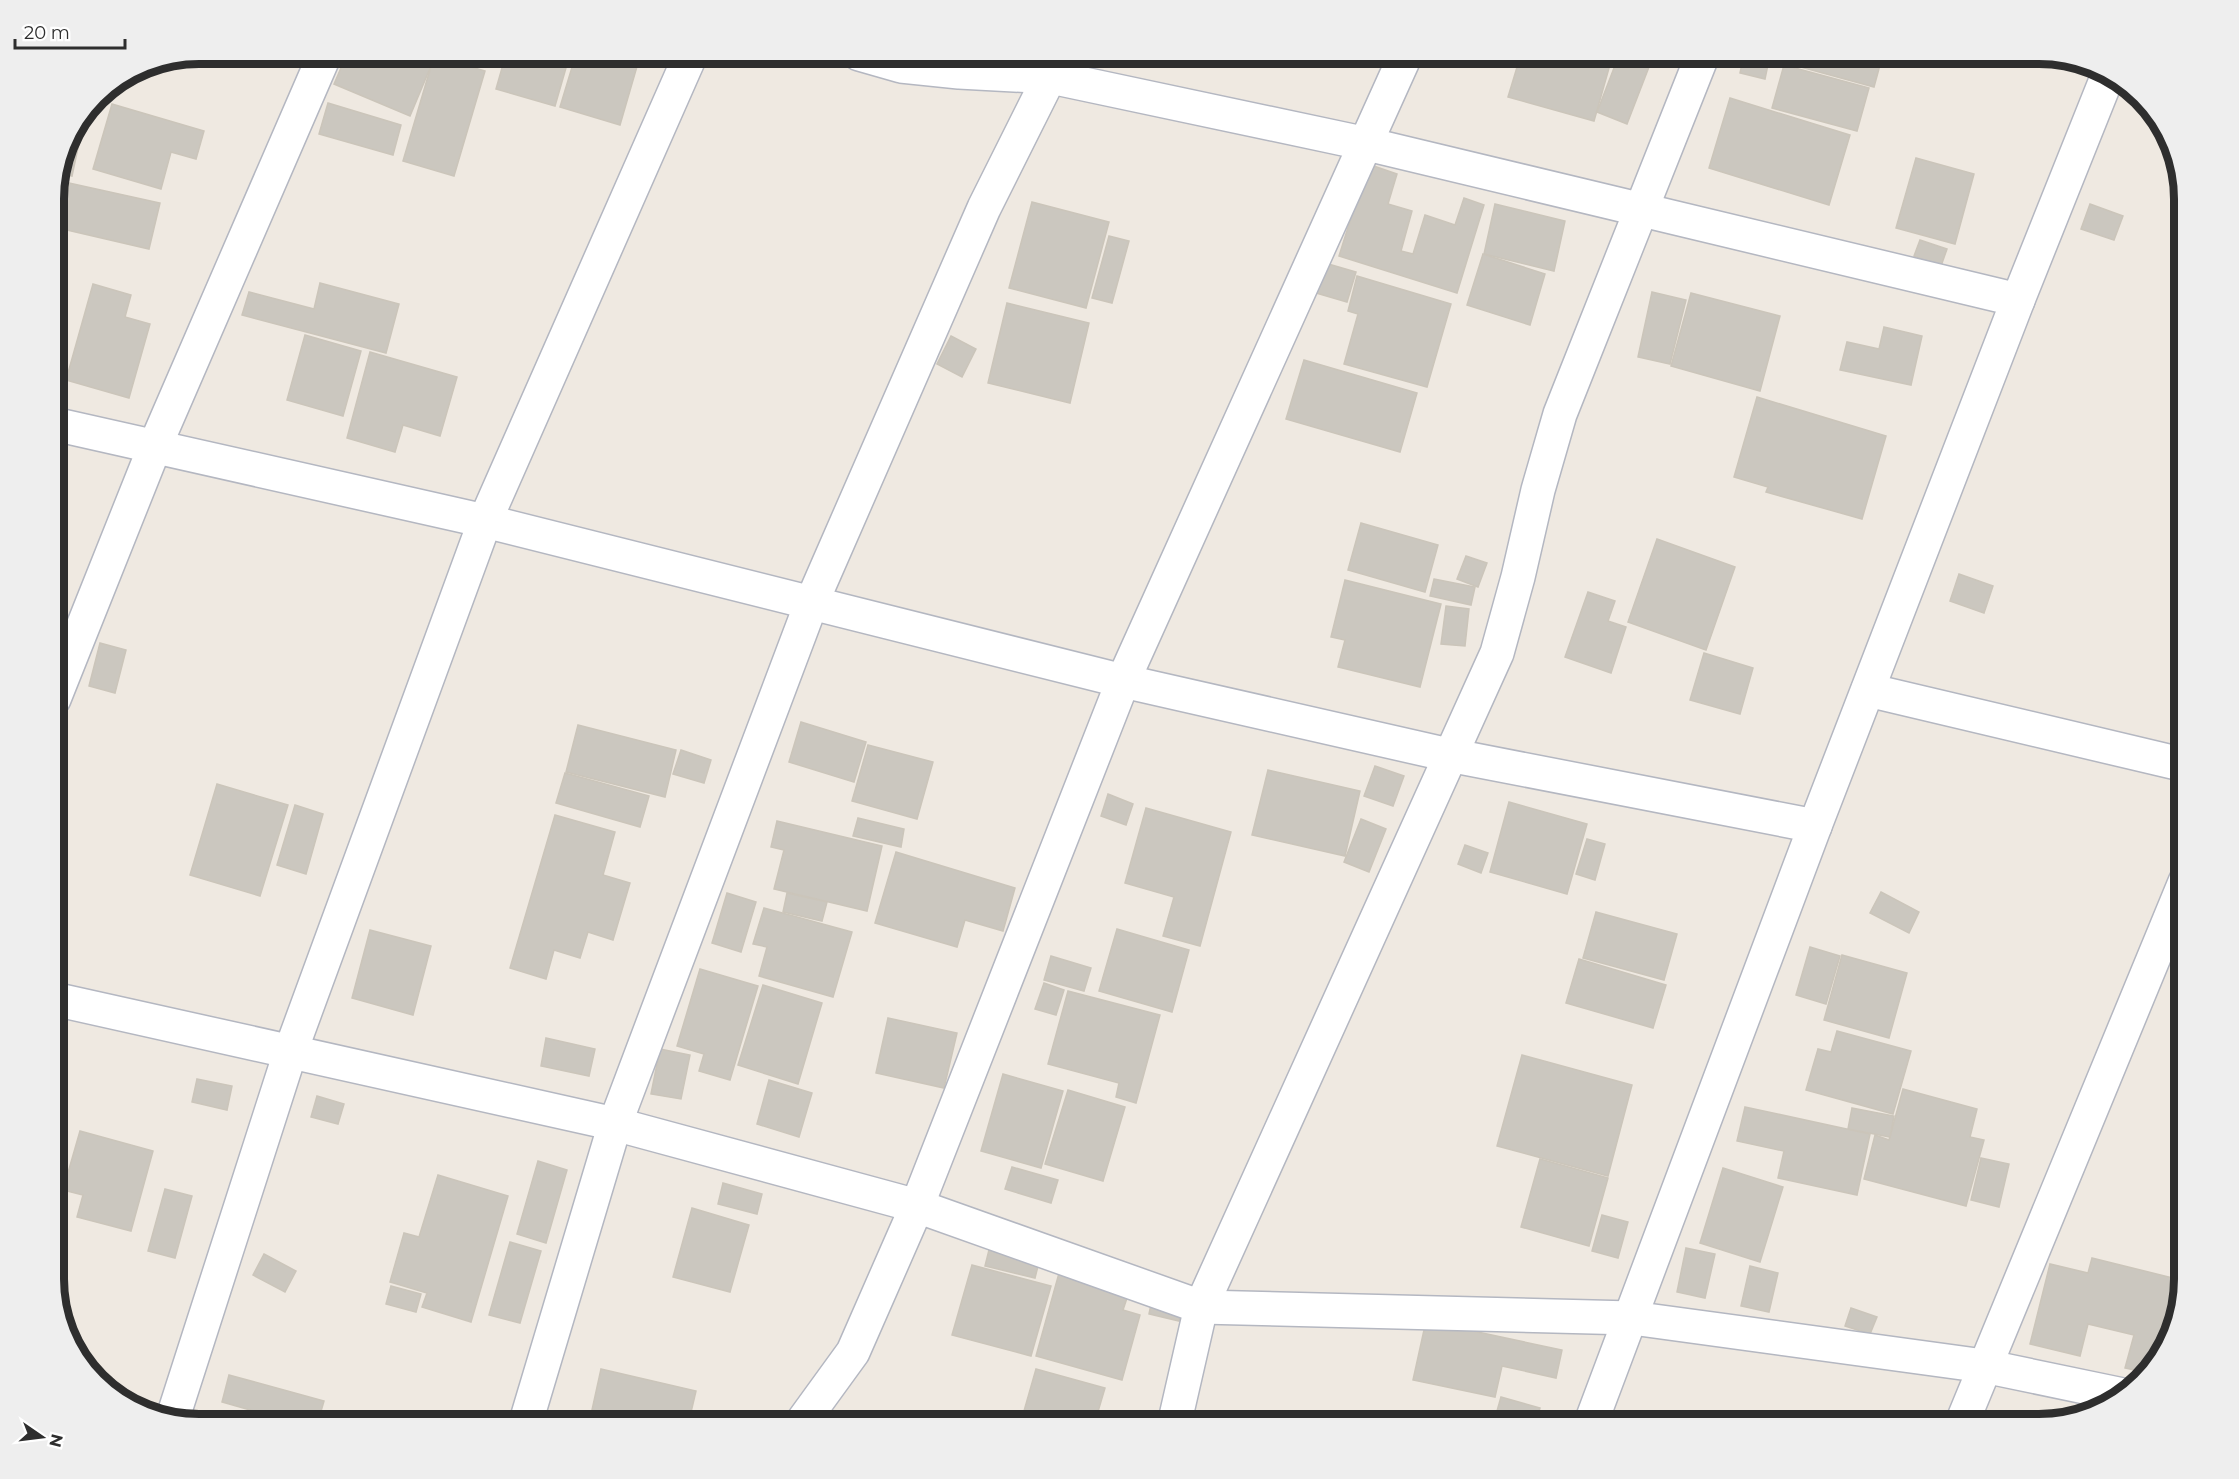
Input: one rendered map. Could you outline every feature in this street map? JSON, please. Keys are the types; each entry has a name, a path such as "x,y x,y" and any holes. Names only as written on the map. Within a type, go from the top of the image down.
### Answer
{"street":[{"path":"65,671 155,446 321,64"},
{"path":"176,1412 290,1053 485,520 687,64"},
{"path":"894,64 959,72 1056,65 1367,144 2018,300"},
{"path":"808,1414 853,1352 917,1206 1123,681 1402,64"},
{"path":"1177,1414 1201,1307 1497,653 1518,577 1538,490 1560,414 1699,64"},
{"path":"528,1414 615,1124 811,604 984,208 1056,65"},
{"path":"1594,1414 1815,826 2018,300 2105,82"},
{"path":"65,426 485,520 1123,681 1449,755 1815,826"},
{"path":"1868,690 2174,762"},
{"path":"1965,1414 2174,908"},
{"path":"65,1002 615,1124 917,1206 1201,1307 1632,1318 1984,1366 2113,1393"}],"building":[{"path":"343,64 426,64 431,66 410,116 334,84"},
{"path":"432,64 461,64 485,71 454,176 403,161"},
{"path":"503,64 567,64 555,106 496,89"},
{"path":"573,64 638,64 620,125 560,107"},
{"path":"1518,64 1610,64 1594,121 1508,97"},
{"path":"1616,64 1642,64 1649,67 1627,124 1597,112"},
{"path":"1742,64 1768,64 1765,79 1740,73"},
{"path":"1790,64 1880,64 1874,87"},
{"path":"1784,65 1869,88 1857,131 1772,108"},
{"path":"1730,98 1850,135 1829,205 1709,168"},
{"path":"328,103 401,125 393,155 319,134"},
{"path":"112,104 204,131 196,159 171,152 161,189 93,169"},
{"path":"78,143 79,143 72,176 67,175"},
{"path":"1916,158 1974,174 1955,244 1896,228"},
{"path":"1368,164 1397,174 1388,204 1412,211 1401,251 1413,254 1425,215 1455,225 1464,198 1484,205 1457,293 1339,256"},
{"path":"69,183 160,203 149,249 65,230 65,199"},
{"path":"1032,202 1109,222 1086,308 1009,288"},
{"path":"1495,204 1565,221 1554,271 1484,254"},
{"path":"2090,204 2123,216 2114,240 2081,229"},
{"path":"1109,236 1129,241 1112,303 1092,298"},
{"path":"1920,240 1947,249 1941,266 1914,256"},
{"path":"1483,254 1545,274 1530,325 1467,305"},
{"path":"1325,263 1356,272 1347,302 1316,293"},
{"path":"1357,276 1451,304 1427,387 1344,364 1358,314 1348,311"},
{"path":"320,283 399,304 386,353 242,315 249,292 314,309"},
{"path":"93,284 131,295 125,317 150,324 129,398 66,380"},
{"path":"1652,292 1686,300 1670,364 1638,357"},
{"path":"1691,293 1780,316 1760,391 1671,366"},
{"path":"1007,303 1089,323 1070,403 988,383"},
{"path":"1884,327 1922,336 1911,385 1840,370 1847,342 1879,349"},
{"path":"305,335 361,351 343,416 287,400"},
{"path":"951,336 976,349 962,377 937,364"},
{"path":"370,352 457,377 440,436 403,425 395,452 347,438"},
{"path":"1304,360 1417,393 1400,452 1286,419"},
{"path":"1757,397 1886,436 1862,519 1766,492 1768,487 1734,477"},
{"path":"1361,523 1438,545 1425,592 1348,570"},
{"path":"1657,539 1735,567 1706,650 1628,622"},
{"path":"1466,556 1487,563 1478,587 1457,579"},
{"path":"1959,574 1993,586 1984,613 1950,601"},
{"path":"1434,579 1475,587 1471,605 1430,596"},
{"path":"1345,580 1441,604 1420,687 1338,667 1345,640 1331,637"},
{"path":"1588,592 1615,601 1608,621 1626,627 1611,673 1565,657"},
{"path":"1446,606 1469,609 1465,646 1441,644"},
{"path":"100,643 126,650 115,693 89,686"},
{"path":"1704,653 1753,668 1740,714 1690,700"},
{"path":"801,722 866,742 854,782 789,762"},
{"path":"578,725 676,750 665,797 566,772"},
{"path":"868,745 933,762 917,819 852,801"},
{"path":"681,750 711,760 704,783 673,774"},
{"path":"1375,766 1404,776 1393,806 1364,796"},
{"path":"1268,770 1360,791 1345,856 1252,835"},
{"path":"565,773 649,796 640,827 556,803"},
{"path":"217,784 288,805 260,896 190,875"},
{"path":"1108,794 1133,804 1126,825 1101,816"},
{"path":"1509,802 1587,824 1567,894 1490,872"},
{"path":"295,805 323,814 306,874 277,865"},
{"path":"1146,808 1231,832 1200,946 1163,936 1174,897 1125,883"},
{"path":"555,815 615,832 603,875 630,883 613,940 588,932 580,958 554,950 546,979 510,968"},
{"path":"858,818 904,829 901,847 853,836"},
{"path":"1361,819 1386,829 1369,872 1344,862"},
{"path":"777,821 882,846 867,911 774,889 784,850 771,847"},
{"path":"1587,839 1605,844 1595,880 1576,874"},
{"path":"1465,845 1488,853 1481,873 1458,864"},
{"path":"896,852 1015,888 1003,931 965,920 957,947 875,923"},
{"path":"1881,892 1919,912 1909,933 1870,913"},
{"path":"727,893 756,902 741,952 712,943"},
{"path":"787,893 827,902 822,921 783,912"},
{"path":"764,908 852,932 833,997 759,976 767,947 753,944"},
{"path":"1596,912 1677,934 1664,980 1583,958"},
{"path":"1117,929 1189,950 1172,1012 1099,991"},
{"path":"370,930 431,946 413,1015 352,998"},
{"path":"1810,947 1840,956 1826,1004 1796,995"},
{"path":"1842,955 1907,973 1889,1038 1824,1020"},
{"path":"1051,956 1091,968 1084,991 1044,980"},
{"path":"1579,959 1666,985 1653,1028 1566,1003"},
{"path":"700,969 758,986 730,1080 699,1071 704,1054 677,1046"},
{"path":"1044,983 1064,990 1056,1015 1035,1009"},
{"path":"763,985 822,1003 798,1084 738,1065"},
{"path":"1068,991 1160,1015 1136,1103 1116,1097 1119,1083 1048,1064"},
{"path":"888,1018 957,1033 944,1088 876,1073"},
{"path":"1837,1031 1911,1051 1893,1114 1806,1090 1818,1049 1831,1052"},
{"path":"546,1038 595,1049 589,1076 541,1066"},
{"path":"660,1049 690,1055 681,1099 651,1094"},
{"path":"1522,1055 1632,1085 1608,1176 1497,1146"},
{"path":"1003,1074 1063,1091 1041,1168 981,1151"},
{"path":"197,1079 232,1086 227,1110 192,1102"},
{"path":"769,1080 812,1093 799,1137 757,1124"},
{"path":"1903,1089 1977,1109 1970,1137 1984,1140 1966,1206 1864,1179 1875,1135 1889,1140"},
{"path":"1068,1090 1125,1107 1103,1181 1045,1164"},
{"path":"317,1096 344,1104 338,1124 311,1117"},
{"path":"1745,1107 1870,1134 1857,1195 1778,1178 1784,1151 1737,1141"},
{"path":"1852,1108 1894,1116 1890,1137 1848,1129"},
{"path":"80,1131 153,1151 131,1231 77,1217 83,1195 65,1190 65,1183"},
{"path":"1981,1158 2009,1164 1999,1207 1971,1200"},
{"path":"1540,1159 1608,1178 1589,1246 1521,1227"},
{"path":"538,1161 567,1170 546,1243 517,1234"},
{"path":"1012,1167 1058,1180 1051,1203 1005,1189"},
{"path":"1723,1168 1783,1187 1760,1262 1700,1243"},
{"path":"438,1175 508,1196 471,1322 422,1307 427,1293 390,1282 404,1233 419,1237"},
{"path":"723,1183 762,1194 757,1214 718,1204"},
{"path":"165,1189 192,1196 175,1258 148,1251"},
{"path":"692,1208 749,1225 730,1292 673,1277"},
{"path":"1602,1215 1628,1222 1618,1258 1592,1251"},
{"path":"510,1242 541,1251 520,1323 489,1315"},
{"path":"990,1246 1040,1258 1035,1278 985,1266"},
{"path":"1686,1248 1715,1254 1705,1298 1677,1292"},
{"path":"264,1254 296,1271 285,1292 253,1275"},
{"path":"2092,1258 2174,1278 2170,1314 2161,1339 2139,1371 2125,1368 2134,1335 2088,1324 2080,1356 2030,1344 2050,1264 2088,1273"},
{"path":"972,1265 1051,1286 1031,1356 952,1335"},
{"path":"1061,1266 1131,1286 1123,1310 1140,1315 1122,1380 1036,1356"},
{"path":"1750,1266 1778,1273 1769,1312 1741,1306"},
{"path":"391,1286 421,1294 416,1312 386,1304"},
{"path":"1153,1295 1183,1302 1179,1321 1149,1314"},
{"path":"1851,1308 1877,1317 1870,1334 1845,1326"},
{"path":"1426,1321 1562,1350 1556,1378 1502,1366 1495,1397 1413,1380"},
{"path":"601,1369 696,1391 691,1414 610,1414 592,1410"},
{"path":"1036,1369 1105,1388 1097,1414 1023,1414"},
{"path":"229,1375 324,1401 320,1414 264,1414 222,1402"},
{"path":"1501,1397 1540,1408 1538,1414 1496,1414"}]}
